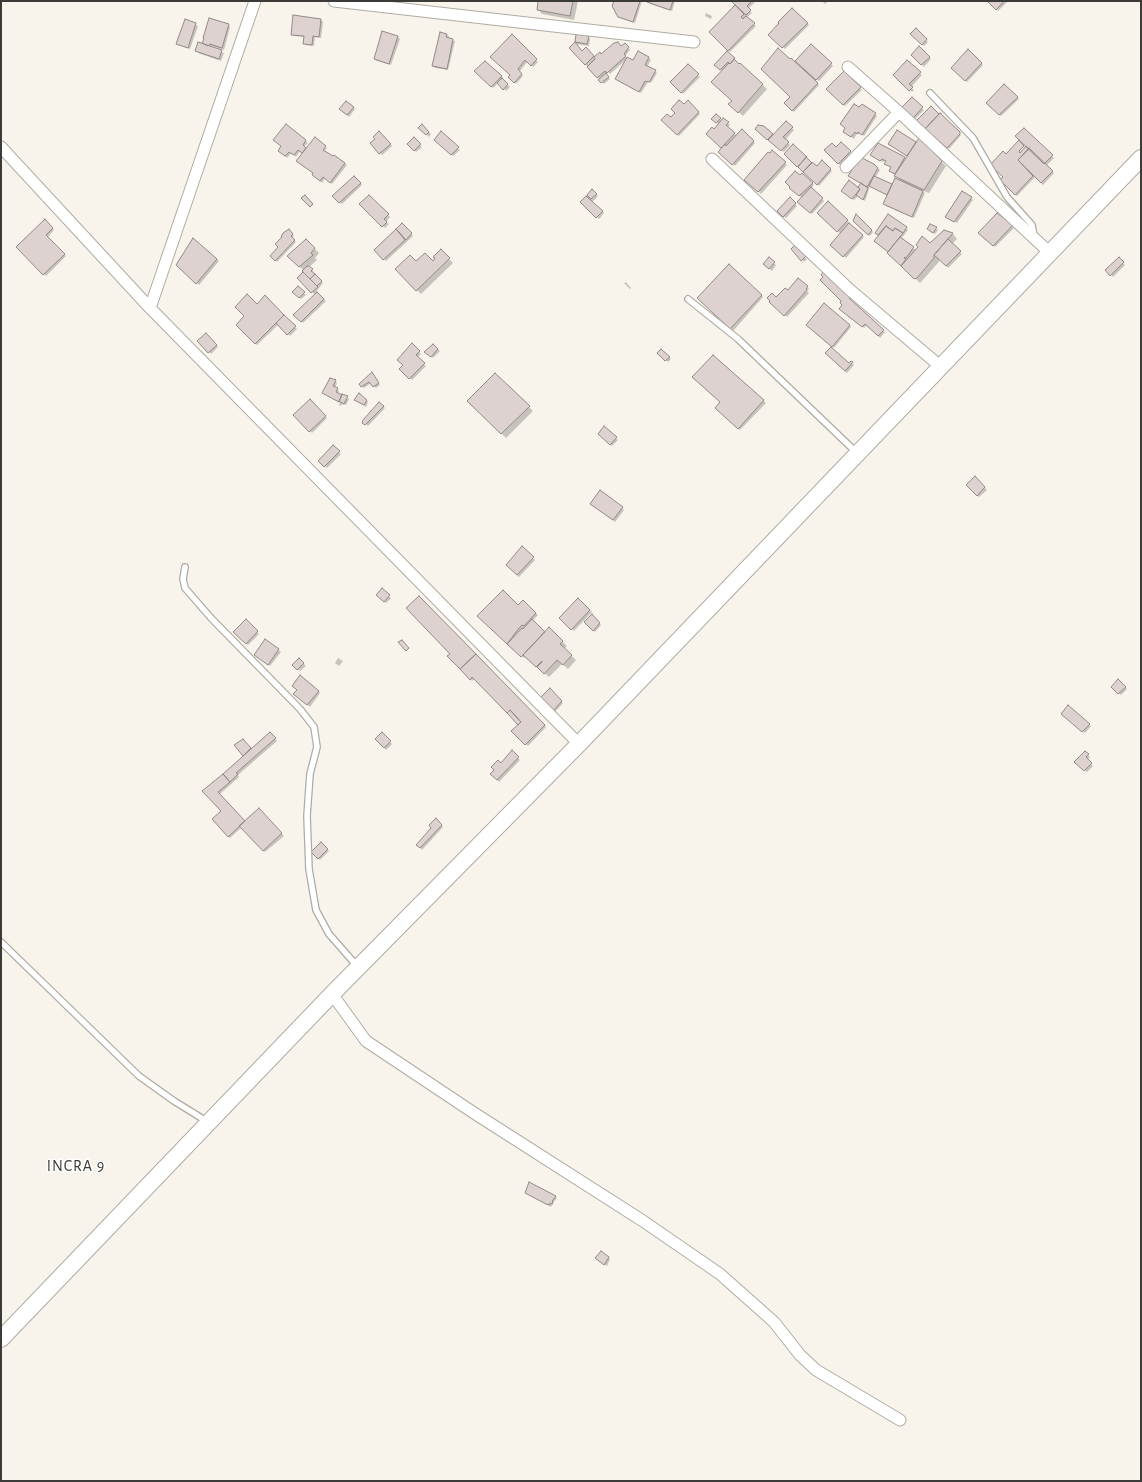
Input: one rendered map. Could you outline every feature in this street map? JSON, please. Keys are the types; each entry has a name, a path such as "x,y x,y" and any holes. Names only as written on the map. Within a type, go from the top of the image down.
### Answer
{"main road":[{"path":"1,1339 332,994 579,744 1141,158"}],"street":[{"path":"150,308 255,1"},
{"path":"334,1 694,42"},
{"path":"848,67 899,112 1050,253"},
{"path":"846,168 899,112"},
{"path":"1,147 150,308 579,744"},
{"path":"712,159 850,290 940,366"},
{"path":"332,994 366,1041 474,1113 643,1221 720,1274 774,1322 800,1355 816,1370 900,1420"}],"lane":[{"path":"930,93 973,138 1007,197 1032,225 1034,238"},
{"path":"688,299 738,339 857,453"},
{"path":"185,567 182,580 185,588 211,618 300,709 314,727 317,747 310,774 307,816 310,869 316,910 329,934 358,968"},
{"path":"1,942 139,1076 174,1101 208,1122"}],"building":[{"path":"538,1 573,1 570,16 537,10"},
{"path":"614,1 640,1 633,22 618,17 612,6"},
{"path":"647,1 673,1 670,10"},
{"path":"752,1 747,6 751,10 746,15 732,2"},
{"path":"987,1 1004,1 996,10"},
{"path":"735,5 744,14 741,17 743,19 746,16 755,23 728,51 709,32"},
{"path":"792,8 808,23 782,48 768,35"},
{"path":"293,15 321,19 319,37 313,36 312,45 303,44 304,36 291,35"},
{"path":"209,18 229,24 222,48 210,44 208,46 202,43"},
{"path":"185,19 196,23 188,48 176,44"},
{"path":"916,28 927,39 922,45 910,34"},
{"path":"382,31 398,36 389,64 374,59"},
{"path":"440,32 447,34 446,37 453,39 447,69 432,66"},
{"path":"512,34 537,59 531,66 525,60 518,69 522,74 514,83 508,77 510,75 490,57"},
{"path":"576,34 589,36 587,44 575,42"},
{"path":"198,42 222,50 219,59 195,51"},
{"path":"575,42 582,51 586,47 594,56 585,65 569,48"},
{"path":"618,42 621,46 625,43 629,47 624,54 626,56 607,73 605,71 597,78 587,67 595,59 594,57 600,52 601,54 614,43"},
{"path":"811,44 832,63 816,80 795,61"},
{"path":"919,46 930,57 921,65 911,55"},
{"path":"778,48 818,83 792,111 784,103 790,97 761,69"},
{"path":"968,49 982,63 965,81 951,68"},
{"path":"638,51 649,57 645,65 656,70 649,82 645,81 639,92 615,79 627,57 633,60"},
{"path":"727,51 735,58 730,64 728,62 720,70 714,65"},
{"path":"734,59 763,84 738,113 728,104 732,101 711,82"},
{"path":"907,60 921,72 909,84 913,87 909,91 893,75"},
{"path":"485,61 502,76 491,87 474,71"},
{"path":"688,64 699,74 681,93 670,82"},
{"path":"844,71 861,87 843,105 826,89"},
{"path":"606,73 609,77 601,83 598,80"},
{"path":"502,78 508,84 503,90 497,83"},
{"path":"1004,84 1018,97 999,115 986,103"},
{"path":"912,97 923,107 913,118 902,107"},
{"path":"679,100 684,104 688,100 699,112 677,135 661,120 667,114 671,117 675,113 671,109"},
{"path":"346,101 354,107 347,115 339,109"},
{"path":"854,104 859,107 862,104 876,113 862,135 855,132 851,137 843,132 845,128 840,124"},
{"path":"931,106 939,114 924,130 916,121"},
{"path":"940,113 960,132 960,134 947,148 925,129"},
{"path":"716,114 721,118 716,123 711,119"},
{"path":"723,118 729,122 726,125 735,133 721,148 706,134 712,127 714,129"},
{"path":"786,121 793,127 783,137 789,142 781,151 768,140"},
{"path":"286,124 306,140 303,145 306,148 302,153 298,150 294,155 289,152 285,156 278,151 281,146 273,140"},
{"path":"422,124 429,132 426,135 418,128"},
{"path":"758,125 764,126 773,134 767,140 755,129"},
{"path":"1024,128 1053,155 1044,164 1015,136"},
{"path":"742,129 754,141 732,165 718,152 725,144 726,146"},
{"path":"897,130 916,142 907,156 888,144"},
{"path":"379,131 391,144 379,154 370,143 375,139 373,137"},
{"path":"441,131 459,147 451,155 434,140"},
{"path":"315,137 326,146 323,150 333,156 334,155 345,163 330,183 323,177 320,181 312,175 313,173 296,161"},
{"path":"414,137 421,144 414,151 407,144"},
{"path":"919,138 942,161 924,190 894,176"},
{"path":"1019,140 1024,146 1019,151 1020,153 1026,146 1029,149 1018,160 1033,176 1015,195 1000,180 1003,177 990,165 1003,151 1006,154"},
{"path":"841,142 851,151 838,164 824,150 832,143 836,147"},
{"path":"878,143 905,157 895,174 889,171 891,167 884,164 886,161 882,159 880,161 870,155"},
{"path":"793,144 807,157 797,167 784,154"},
{"path":"1029,148 1053,171 1041,183 1018,160"},
{"path":"772,150 786,162 758,192 744,180 768,152 770,153"},
{"path":"806,157 812,163 803,172 798,167"},
{"path":"860,157 874,164 878,168 867,187 848,176"},
{"path":"822,160 831,169 817,185 803,172 812,162 817,166"},
{"path":"795,171 800,175 802,173 813,183 799,196 789,188 790,187 785,182"},
{"path":"354,176 361,183 339,203 332,196"},
{"path":"874,176 892,184 887,195 869,186"},
{"path":"895,178 923,191 912,217 883,204"},
{"path":"849,180 860,189 852,199 841,191"},
{"path":"861,183 868,188 863,200 856,195 860,189 858,187"},
{"path":"811,187 823,198 810,213 797,202"},
{"path":"592,189 597,194 591,199 587,195"},
{"path":"962,191 972,197 954,222 945,217"},
{"path":"305,195 313,204 310,207 301,198"},
{"path":"369,195 389,214 384,219 387,222 382,227 359,204"},
{"path":"586,196 603,211 596,218 580,202"},
{"path":"790,197 796,203 783,217 777,211"},
{"path":"828,201 848,220 837,232 817,213"},
{"path":"997,213 1013,225 993,246 978,233"},
{"path":"856,214 872,230 868,235 853,221"},
{"path":"888,214 907,227 903,233 895,228 893,231 886,226 878,235 875,233"},
{"path":"45,219 53,228 46,235 65,254 43,275 16,247"},
{"path":"402,223 412,233 406,240 396,229"},
{"path":"849,223 863,235 843,257 830,245"},
{"path":"930,224 937,227 933,233 927,229"},
{"path":"886,226 893,231 895,228 903,233 888,252 874,241"},
{"path":"289,229 293,234 291,236 295,240 275,261 270,256 278,247 275,244 282,237 283,233"},
{"path":"396,229 405,240 383,260 374,250"},
{"path":"944,230 953,233 934,255 934,258 917,278 914,279 901,266 918,247 916,245 922,236 930,243"},
{"path":"900,237 914,247 906,258 904,258 906,259 901,266 887,253"},
{"path":"193,238 217,259 196,284 176,265"},
{"path":"306,239 315,248 311,253 313,255 299,267 287,256"},
{"path":"948,239 961,251 946,266 934,255"},
{"path":"795,245 806,256 801,261 791,249"},
{"path":"441,249 450,258 416,291 395,269 410,255 416,261 425,253 433,261 435,258 433,257"},
{"path":"769,257 775,262 769,269 763,264"},
{"path":"1119,257 1124,262 1110,276 1105,270"},
{"path":"729,264 762,295 730,329 697,298"},
{"path":"307,266 313,269 311,271 315,274 310,279 302,271"},
{"path":"303,272 318,287 311,293 297,278"},
{"path":"823,272 884,330 878,336 865,324 862,327 839,309 842,305 840,303 841,301 820,280 823,277 821,275"},
{"path":"315,274 322,281 317,286 310,279"},
{"path":"798,278 808,286 806,289 807,290 784,316 769,302 770,301 767,298 772,293 776,297 785,288 788,290"},
{"path":"298,286 305,292 299,298 292,292"},
{"path":"317,292 324,299 301,322 293,315"},
{"path":"247,294 257,304 265,295 284,315 255,344 236,325 244,316 235,307"},
{"path":"824,303 850,325 832,347 806,325"},
{"path":"284,315 296,326 287,335 276,323"},
{"path":"206,333 217,345 208,353 197,341"},
{"path":"412,343 420,351 416,355 425,363 409,379 399,369 403,365 397,360"},
{"path":"433,344 438,349 431,357 424,352"},
{"path":"831,347 849,363 851,361 853,362 845,371 825,353"},
{"path":"661,349 670,357 665,361 657,353"},
{"path":"713,355 764,400 738,429 715,408 720,402 692,377"},
{"path":"372,372 379,383 373,387 369,382 361,387 359,384"},
{"path":"495,373 530,406 501,434 467,401"},
{"path":"330,378 336,380 333,386 338,388 336,392 342,395 339,402 322,393"},
{"path":"359,393 367,400 364,405 354,400"},
{"path":"342,394 348,396 344,404 339,401"},
{"path":"310,399 326,416 309,432 293,415"},
{"path":"379,402 384,406 365,425 362,423 363,420"},
{"path":"604,426 617,437 610,445 598,434"},
{"path":"333,445 340,451 324,467 318,461"},
{"path":"975,476 985,487 977,496 966,485"},
{"path":"600,490 623,507 613,520 590,504"},
{"path":"522,546 534,557 517,575 506,565"},
{"path":"382,588 390,595 384,602 376,595"},
{"path":"503,590 518,605 523,600 536,613 524,626 522,625 519,628 507,644 477,616"},
{"path":"419,596 476,654 460,669 447,656 450,654 406,608"},
{"path":"578,598 590,610 571,630 559,618"},
{"path":"592,614 600,623 593,631 584,622"},
{"path":"246,619 258,631 246,644 233,632"},
{"path":"532,619 545,632 521,657 507,644"},
{"path":"549,627 563,641 560,644 572,655 563,665 557,660 544,674 537,667 542,661 536,667 523,655"},
{"path":"265,639 279,649 268,665 254,655"},
{"path":"402,640 409,648 406,651 398,642"},
{"path":"476,654 545,725 525,745 511,731 521,722 510,710 507,713 472,677 470,680 460,669"},
{"path":"299,658 304,663 297,670 292,665"},
{"path":"300,675 319,691 307,705 293,694 297,690 292,686"},
{"path":"1118,679 1126,687 1118,694 1111,687"},
{"path":"550,688 562,701 553,711 540,698"},
{"path":"1068,705 1090,724 1082,732 1061,714"},
{"path":"510,710 521,722 518,725 507,713"},
{"path":"270,732 276,738 236,773 238,774 230,782 223,774"},
{"path":"382,732 391,741 384,748 375,739"},
{"path":"243,739 251,748 243,756 234,745"},
{"path":"512,750 519,757 497,780 490,774 494,770 491,767 498,760 501,763"},
{"path":"1085,751 1089,754 1086,757 1092,763 1084,771 1074,762"},
{"path":"223,774 230,782 218,792 245,821 228,837 212,819 221,811 202,791"},
{"path":"259,808 282,833 263,851 239,826"},
{"path":"436,818 442,825 420,848 416,845 431,828 429,825"},
{"path":"321,842 328,849 318,859 311,852"},
{"path":"529,1182 556,1196 552,1201 552,1204 546,1204 525,1193"},
{"path":"601,1251 609,1257 604,1265 595,1258"}],"district":[{"name":"INCRA 9","path":"76,1166"}]}
